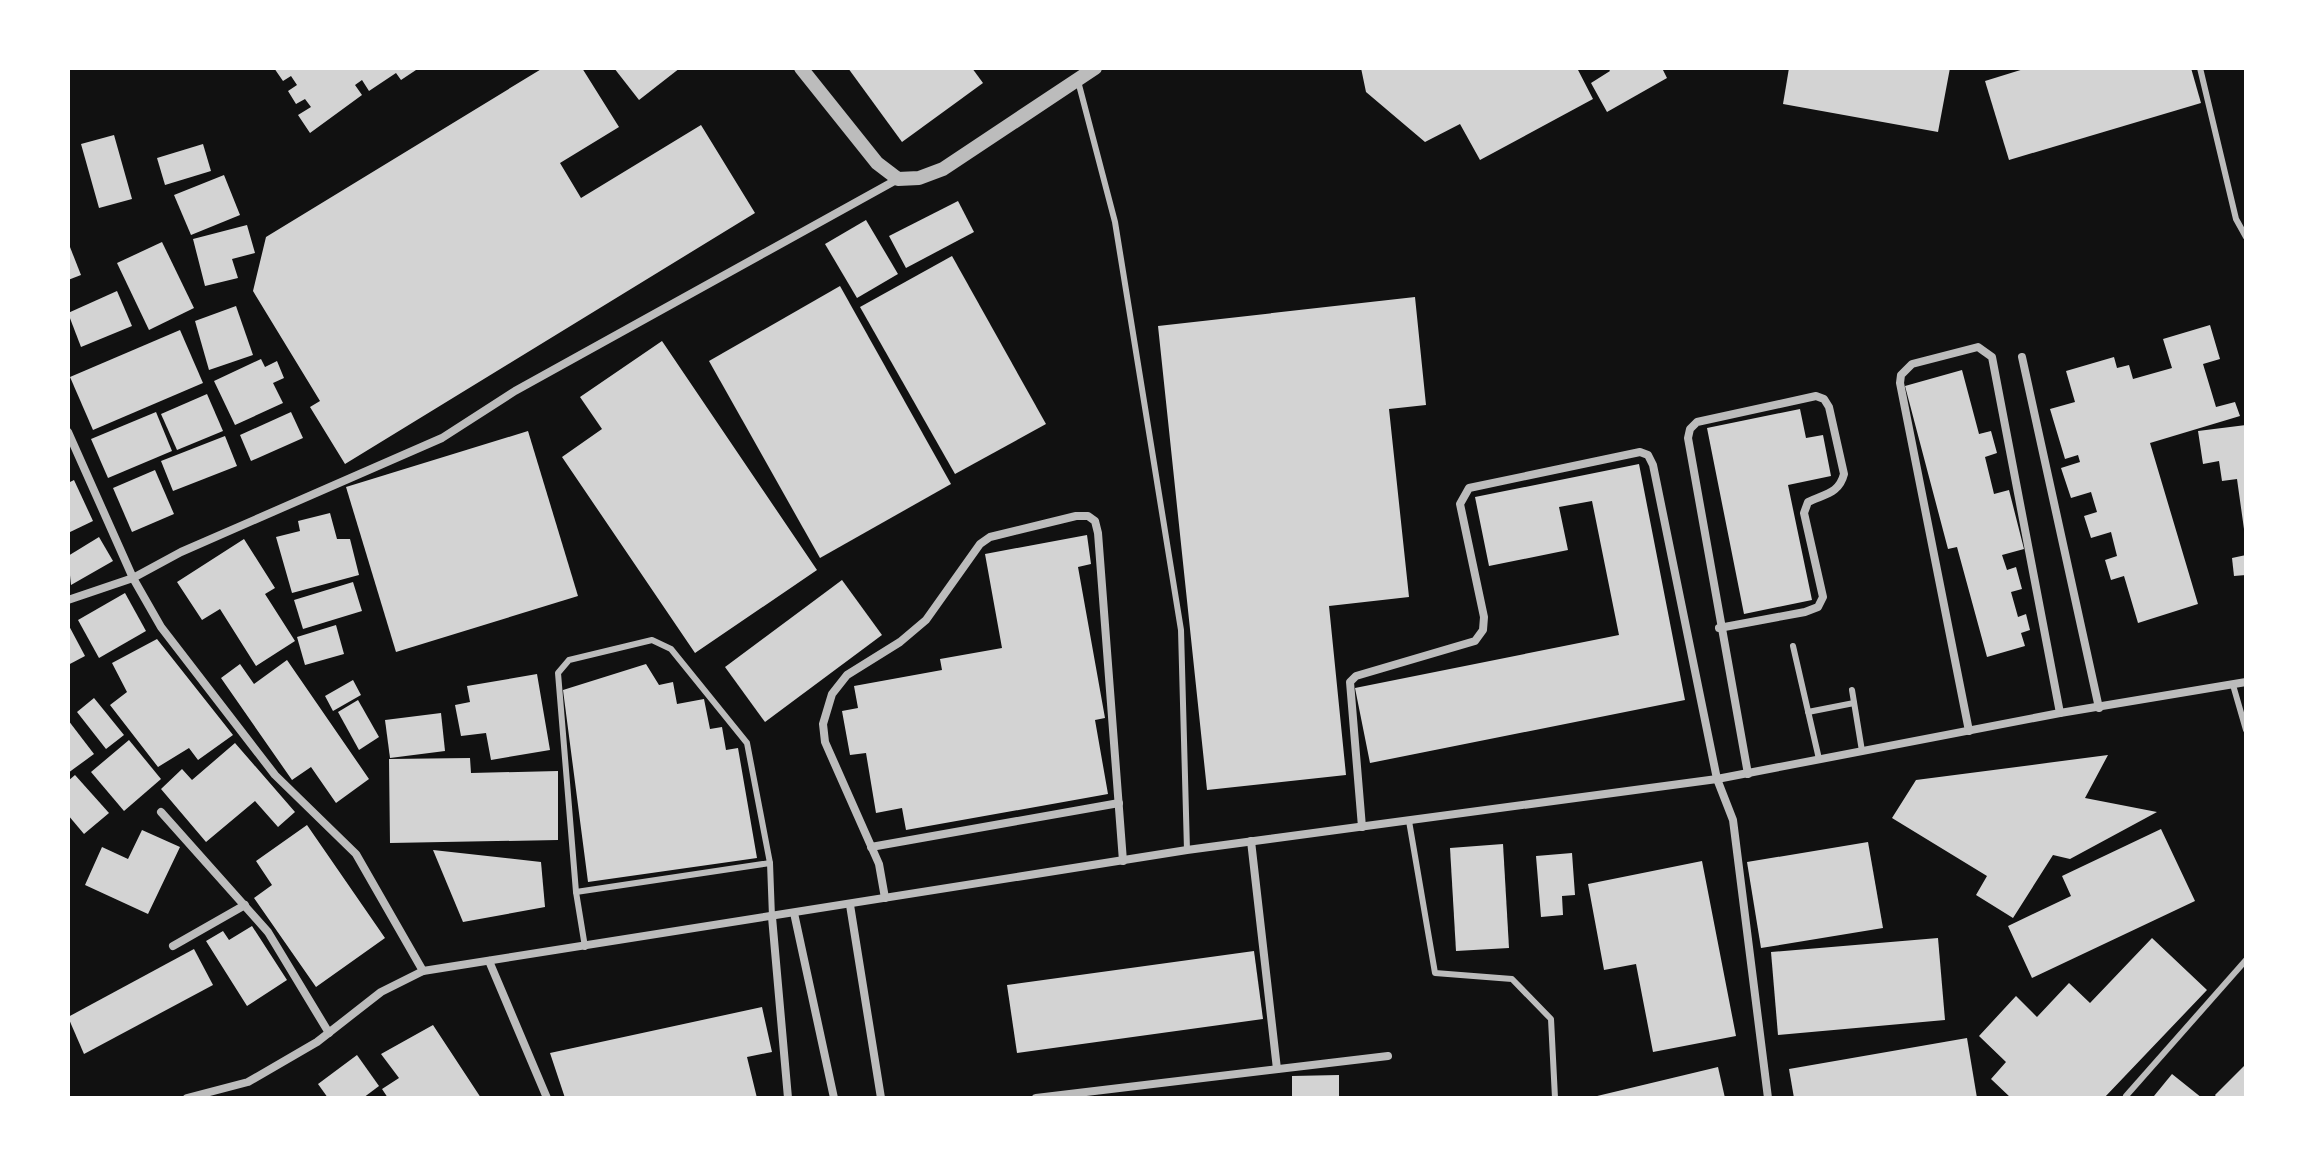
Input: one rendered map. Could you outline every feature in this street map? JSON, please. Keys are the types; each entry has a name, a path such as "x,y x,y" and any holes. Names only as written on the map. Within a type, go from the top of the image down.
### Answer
{"street":[{"path":"801,68 877,163 898,179"},
{"path":"68,600 133,578 181,552 442,438 515,391 898,179 919,178 943,169 1095,68"},
{"path":"1969,731 1900,383 1901,375 1912,364 1978,347 1992,357 2060,713"},
{"path":"2022,357 2099,708"},
{"path":"1719,628 1805,612 1818,607 1823,597 1804,513 1808,502 1832,493 1841,484 1844,474 1829,407 1824,399 1816,396 1697,422 1690,429 1688,438 1719,628 1748,774"},
{"path":"68,432 133,578 161,627 275,775 356,854 423,971"},
{"path":"1362,827 1350,682 1356,676 1475,641 1483,630 1484,617 1460,504 1462,495 1469,488 1640,452 1648,455 1653,465 1717,779 1733,820 1768,1098"},
{"path":"885,898 879,864 825,742 823,724 832,694 847,675 900,642 926,620 990,537 1076,516 1088,516 1095,521 1098,533 1123,861"},
{"path":"187,1098 248,1082 329,1033 381,992 423,971 1187,850 1717,779 2060,713 2246,682"},
{"path":"871,847 1119,803"},
{"path":"161,812 268,932 329,1033"},
{"path":"1251,841 1277,1069"},
{"path":"173,946 245,905"},
{"path":"850,905 881,1098"},
{"path":"794,913 834,1098"},
{"path":"772,917 788,1098"},
{"path":"489,961 547,1098"},
{"path":"1036,1098 1388,1056"}],"lane":[{"path":"2200,68 2236,219 2246,237"},
{"path":"1078,81 1115,222 1181,630 1187,850"},
{"path":"585,947 576,892 558,673 569,660 652,640 671,649 744,735 770,863 772,917"},
{"path":"1793,646 1819,759"},
{"path":"2233,685 2246,730"},
{"path":"1852,690 1862,751"},
{"path":"1808,712 1854,703"},
{"path":"1409,821 1435,973 1512,979 1551,1019 1555,1098"},
{"path":"576,892 770,863"},
{"path":"2126,1096 2246,960"}],"building":[{"path":"274,68 419,68 401,80 396,73 369,91 362,80 355,85 362,95 310,133 298,115 311,107 305,99 296,104 288,91 297,85 291,76 283,81"},
{"path":"543,68 582,68 619,127 560,163 581,198 701,125 755,213 345,464 310,407 320,401 253,291 266,237"},
{"path":"614,68 680,68 639,100"},
{"path":"848,68 972,68 983,83 902,142"},
{"path":"1361,68 1577,68 1593,99 1480,160 1460,124 1425,142 1366,92"},
{"path":"1608,68 1662,68 1667,78 1607,112 1591,83 1610,71"},
{"path":"1789,68 1950,68 1938,132 1783,104"},
{"path":"2027,68 2191,68 2201,103 2009,160 1985,81"},
{"path":"114,135 132,199 99,208 81,144"},
{"path":"203,144 211,171 165,185 157,158"},
{"path":"224,175 240,215 191,235 174,195"},
{"path":"958,201 974,232 906,268 889,236"},
{"path":"866,220 898,274 857,298 825,244"},
{"path":"247,225 255,253 232,259 238,278 205,286 193,239"},
{"path":"68,242 81,275 68,280"},
{"path":"162,242 194,308 149,330 117,263"},
{"path":"952,256 1046,424 955,474 860,307"},
{"path":"840,286 951,484 820,558 709,361"},
{"path":"117,291 132,326 81,347 68,313"},
{"path":"1415,297 1426,405 1389,409 1409,597 1329,606 1346,775 1207,790 1158,326"},
{"path":"236,306 253,355 209,370 195,321"},
{"path":"2210,325 2220,359 2203,364 2216,407 2235,402 2240,416 2150,443 2198,604 2138,623 2124,576 2111,580 2105,560 2117,556 2111,532 2091,538 2084,516 2097,512 2091,492 2071,498 2061,468 2080,462 2078,455 2065,459 2050,409 2075,402 2066,371 2114,357 2117,368 2129,365 2133,379 2172,368 2163,339"},
{"path":"180,330 203,383 93,430 70,377"},
{"path":"662,341 817,570 695,653 562,457 602,429 580,397"},
{"path":"261,359 265,367 277,361 284,378 273,383 283,403 235,425 214,381"},
{"path":"1962,370 1979,434 1991,431 1997,453 1985,457 1994,494 2009,490 2024,549 2002,555 2007,570 2016,567 2022,589 2011,592 2018,617 2026,614 2030,630 2021,633 2025,646 1987,657 1957,547 1948,549 1905,386"},
{"path":"207,394 223,431 177,450 161,414"},
{"path":"1800,409 1806,438 1823,435 1831,476 1788,485 1812,600 1744,614 1707,428"},
{"path":"156,412 172,451 108,478 91,439"},
{"path":"291,412 303,438 251,461 240,435"},
{"path":"2246,425 2244,529 2237,479 2222,481 2219,461 2203,464 2198,431"},
{"path":"528,431 578,596 396,652 346,487"},
{"path":"225,436 237,466 173,491 161,461"},
{"path":"1639,464 1685,700 1370,763 1355,688 1619,635 1592,501 1559,507 1568,550 1489,566 1475,497"},
{"path":"155,470 174,514 132,532 113,488"},
{"path":"74,480 93,521 68,533 68,483"},
{"path":"330,513 337,539 350,539 359,575 292,593 276,537 300,531 298,521"},
{"path":"1087,535 1091,564 1078,567 1105,718 1095,720 1108,794 906,830 902,808 876,813 866,753 850,755 842,711 858,708 854,686 942,670 940,659 1002,648 985,554"},
{"path":"99,537 113,561 71,585 68,556"},
{"path":"244,539 275,588 265,594 295,641 256,666 220,609 202,620 177,582"},
{"path":"2246,555 2246,575 2234,576 2232,558"},
{"path":"842,580 882,635 765,722 725,667"},
{"path":"353,582 362,611 303,629 294,600"},
{"path":"125,593 146,631 99,658 78,620"},
{"path":"68,624 85,656 68,665"},
{"path":"336,625 344,654 305,665 297,637"},
{"path":"157,639 233,735 198,760 189,748 158,767 110,705 127,692 112,663"},
{"path":"287,660 369,779 336,803 311,767 292,780 221,678 240,664 254,684"},
{"path":"646,664 659,685 673,682 677,704 704,699 710,729 722,727 726,750 738,748 757,858 588,882 563,690"},
{"path":"537,674 550,750 491,760 486,733 461,736 455,705 470,702 467,686"},
{"path":"353,680 361,695 333,711 325,696"},
{"path":"94,698 124,735 106,749 77,712"},
{"path":"358,700 379,737 359,750 338,712"},
{"path":"441,713 445,751 390,758 385,720"},
{"path":"68,720 94,754 68,773"},
{"path":"129,740 161,779 124,811 91,772"},
{"path":"235,743 295,812 278,827 255,801 206,842 161,789 182,769 192,780"},
{"path":"2108,755 2085,798 2157,812 2070,859 2053,855 2013,918 1976,895 1987,876 1892,818 1916,780"},
{"path":"470,758 471,773 558,771 558,840 390,843 389,759"},
{"path":"75,775 109,813 84,834 68,815 68,781"},
{"path":"307,825 385,938 316,987 254,898 272,885 256,861"},
{"path":"2161,829 2195,901 2032,978 2008,926 2071,896 2062,876"},
{"path":"142,830 180,847 148,914 85,885 102,847 128,859"},
{"path":"1868,842 1883,928 1761,948 1747,862"},
{"path":"1503,844 1509,948 1456,951 1450,848"},
{"path":"433,850 541,862 545,907 463,922"},
{"path":"1572,853 1575,895 1562,896 1563,915 1541,917 1536,856"},
{"path":"1702,861 1736,1036 1653,1052 1636,964 1604,970 1588,884"},
{"path":"252,926 287,980 247,1006 206,941 223,931 229,940"},
{"path":"1938,938 1945,1020 1778,1035 1771,952"},
{"path":"2152,938 2207,990 2104,1098 2011,1098 1991,1079 2006,1062 1979,1036 2016,996 2037,1017 2069,983 2090,1003"},
{"path":"194,949 213,985 84,1054 68,1017"},
{"path":"1254,951 1263,1019 1017,1053 1007,985"},
{"path":"762,1007 772,1052 747,1057 757,1098 565,1098 550,1053"},
{"path":"433,1025 481,1098 388,1098 382,1089 399,1078 381,1054"},
{"path":"1967,1038 1977,1098 1794,1098 1789,1069"},
{"path":"357,1055 379,1086 363,1098 328,1098 318,1084"},
{"path":"2246,1064 2246,1098 2217,1098 2215,1095"},
{"path":"1718,1067 1725,1098 1593,1098 1593,1097"},
{"path":"2172,1074 2202,1098 2156,1098 2154,1096"},
{"path":"1339,1075 1339,1098 1292,1098 1292,1076"}]}
